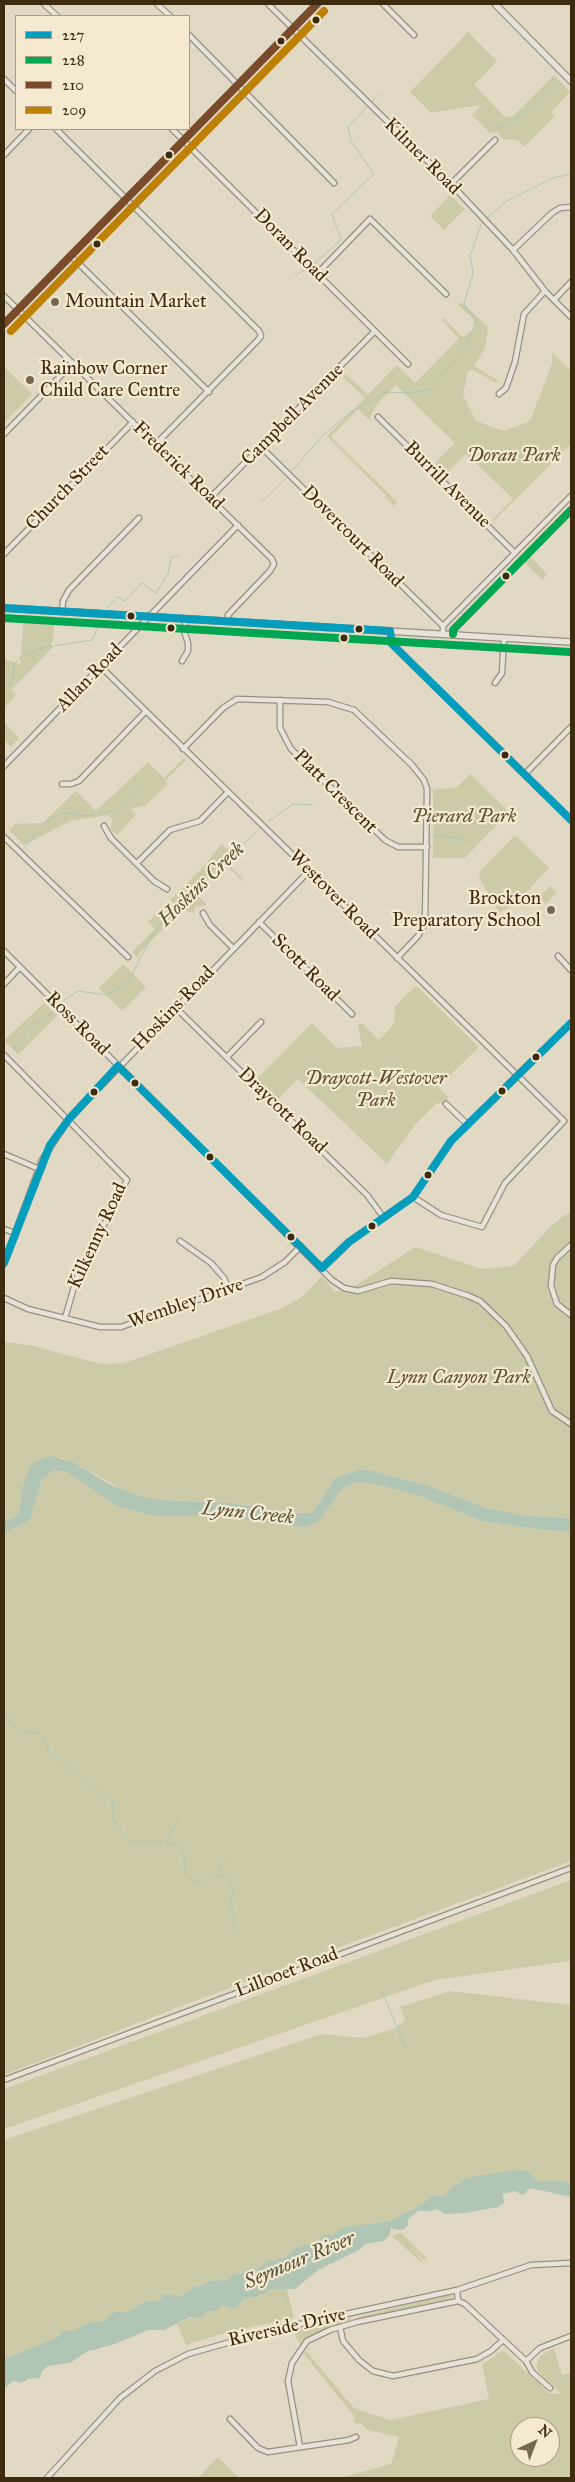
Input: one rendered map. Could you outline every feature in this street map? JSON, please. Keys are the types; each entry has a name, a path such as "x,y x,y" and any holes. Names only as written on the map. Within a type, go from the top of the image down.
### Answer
{"street":[{"path":"44,4 56,15"},
{"path":"158,4 169,15"},
{"name":"Kilmer Road","path":"268,4 450,184 513,250 545,291 571,317"},
{"path":"4,324 317,4"},
{"path":"383,4 414,35"},
{"path":"495,4 571,81"},
{"path":"190,36 334,183"},
{"path":"4,79 15,90"},
{"path":"4,155 28,130"},
{"path":"57,130 256,327 261,336 209,392 156,444"},
{"name":"Doran Road","path":"173,130 408,364"},
{"path":"450,184 495,140"},
{"path":"513,250 552,212 560,208 571,207"},
{"path":"317,274 370,219 446,294"},
{"path":"71,256 209,392"},
{"path":"554,300 571,282"},
{"path":"499,394 506,388 515,362 520,327 524,314 545,291"},
{"name":"Frederick Road","path":"4,296 272,559 274,564 270,571 228,615 227,621"},
{"name":"Campbell Avenue","path":"210,498 374,332"},
{"path":"4,434 73,364"},
{"name":"Burrill Avenue","path":"378,417 515,553"},
{"name":"Church Street","path":"4,554 133,422"},
{"name":"Dovercourt Road","path":"261,447 443,626"},
{"path":"443,634 443,626 571,496"},
{"path":"62,611 69,590 140,518"},
{"name":"Allan Road","path":"4,766 238,525"},
{"path":"4,608 571,642"},
{"path":"182,661 188,651 185,619"},
{"path":"390,631 392,644 571,820"},
{"path":"495,683 502,673 504,638"},
{"name":"Westover Road","path":"101,667 564,1121 505,1183 482,1227 441,1215 413,1197"},
{"path":"183,749 232,702 246,698 328,702 354,710 412,765 424,780 427,789 425,923 418,936 397,958"},
{"name":"Platt Crescent","path":"280,700 280,728 291,749 384,840 398,847 427,847"},
{"path":"62,784 72,784 79,781 146,711"},
{"path":"524,774 571,727"},
{"path":"137,863 170,830 200,821 228,792"},
{"path":"104,826 106,832 154,880 167,889"},
{"path":"4,837 128,957"},
{"name":"Hoskins Road","path":"4,1263 39,1169 50,1146 68,1119 308,871"},
{"path":"204,914 210,925 234,948"},
{"name":"Scott Road","path":"258,922 352,1014"},
{"name":"Ross Road","path":"4,951 301,1246 332,1280 344,1288 358,1291 391,1281 432,1284 469,1296 480,1302 506,1326 527,1356 552,1411 571,1424"},
{"path":"558,956 571,970"},
{"path":"4,984 20,967"},
{"name":"Draycott Road","path":"176,1008 367,1195 384,1218"},
{"path":"227,1057 261,1022"},
{"path":"322,1268 349,1242 413,1197 451,1141 571,1023"},
{"name":"Kilkenny Road","path":"4,1055 127,1180 77,1277 65,1318"},
{"path":"446,1104 468,1125"},
{"path":"4,1154 39,1169"},
{"path":"4,1229 15,1234"},
{"path":"180,1241 211,1263 224,1278 229,1289"},
{"path":"571,1245 557,1258 553,1265 551,1286 553,1298 557,1304 571,1315"},
{"name":"Wembley Drive","path":"4,1298 28,1309 100,1327 121,1327 262,1277 285,1262 301,1246"},
{"name":"Lillooet Road","path":"4,2080 571,1868"},
{"name":"Riverside Drive","path":"47,2478 108,2409 142,2381 174,2360 223,2343 277,2329 457,2290 531,2266 571,2263"},
{"path":"457,2290 458,2301 526,2360 532,2372 550,2388"},
{"name":"Riverside Drive","path":"300,2447 288,2381 292,2363 307,2341 357,2322 458,2301"},
{"path":"355,2313 357,2322"},
{"path":"340,2328 342,2341 359,2360 372,2371 393,2376 477,2359 491,2351 503,2340"},
{"path":"526,2360 540,2348 571,2336"},
{"path":"230,2419 263,2451 349,2440 356,2437"}],"green space":[{"path":"468,32 497,61 474,85 505,117 513,116 554,75 570,92 551,112 555,116 524,147 518,140 503,139 497,132 490,133 472,115 481,105 431,113 410,92"},
{"path":"450,195 465,209 444,230 430,216"},
{"name":"Doran Park","path":"461,302 488,327 485,349 474,366 499,381 496,383 473,370 468,371 463,395 476,421 503,431 530,421 552,364 552,352 571,371 571,444 494,521 493,519 513,499 466,454 446,474 435,463 455,443 396,385 376,405 369,420 358,409 331,437 397,502 394,506 385,497 386,495 327,436 365,398 343,377 346,374 368,395 397,365 415,383 459,338 441,319 443,318 463,337 475,328 474,319 458,305"},
{"path":"4,367 32,394 4,423"},
{"path":"526,552 547,574 542,580 520,558"},
{"path":"24,615 55,617 52,648 11,690 16,695 4,708 4,659 20,664"},
{"path":"4,722 19,738 11,747 4,740"},
{"path":"184,758 186,760 165,781 168,784 146,805 131,809 136,815 117,835 110,828 113,820 108,815 70,821 24,845 9,830 15,824 43,823 76,791 96,811 148,762 164,778"},
{"name":"Pierard Park","path":"470,774 509,812 465,858 433,858 433,790 457,787"},
{"path":"515,835 549,868 516,903 499,913 480,879 479,872"},
{"path":"221,844 236,855 228,864 244,880 242,881 226,865 219,868 195,892 207,905 194,907 194,913 182,910 141,951 138,958 132,952 155,929 148,922 205,865"},
{"path":"550,886 557,893 546,904 539,897"},
{"path":"123,964 146,987 122,1011 99,988"},
{"name":"Draycott-Westover Park","path":"416,986 479,1047 438,1087 448,1097 446,1104 437,1103 414,1126 387,1164 298,1079 277,1100 257,1079 312,1023 337,1048 362,1046 358,1024 363,1024 379,1040 394,1024 395,1006"},
{"path":"44,1003 57,1016 18,1055 4,1040"},
{"name":"Lynn Canyon Park","path":"571,1211 571,1518 529,1516 486,1508 426,1485 369,1470 358,1470 335,1478 316,1508 310,1513 229,1503 154,1499 125,1491 60,1457 23,1485 19,1513 13,1518 4,1521 5,1342 29,1345 101,1364 124,1363 280,1309 302,1297 322,1276 335,1292 358,1284 415,1247 482,1269 514,1266 552,1225"},
{"path":"55,1470 69,1473 118,1507 155,1516 216,1516 305,1527 319,1521 346,1486 360,1482 380,1485 419,1496 482,1521 571,1532 571,1861 184,2005 4,2075 4,1533 30,1520 42,1479"},
{"path":"571,1880 571,1961 435,1980 4,2129 4,2089"},
{"path":"450,1991 571,2005 571,2184 561,2181 538,2181 528,2171 512,2170 459,2182 444,2196 432,2196 416,2208 389,2221 344,2227 331,2235 296,2248 286,2257 270,2260 261,2268 258,2269 252,2266 242,2273 232,2275 226,2280 208,2281 205,2285 195,2286 180,2296 164,2294 159,2301 145,2301 130,2311 114,2312 102,2322 90,2322 73,2331 63,2331 56,2338 4,2359 4,2140 322,2034 364,2038 395,2028 405,2020 400,2007"},
{"path":"401,2233 427,2258 424,2261 409,2245 422,2263 392,2236"},
{"path":"276,2288 287,2289 294,2318 228,2332 186,2345 177,2324 223,2304 234,2309 246,2298 256,2297"},
{"path":"449,2295 452,2298 363,2318 361,2316"},
{"path":"351,2318 312,2335 300,2344 292,2330"},
{"path":"554,2348 562,2375 571,2373 571,2478 340,2478 391,2464 399,2437 367,2430 362,2424 355,2423 353,2415 304,2354 306,2351 354,2408 390,2420 489,2399 482,2365 503,2350 549,2393 561,2394 538,2371 536,2366 540,2356"},
{"path":"218,2457 239,2478 198,2478"}],"water":[{"name":"Lynn Creek","path":"50,1456 73,1462 109,1484 140,1496 164,1500 229,1503 298,1513 310,1513 316,1508 335,1478 358,1470 369,1470 426,1485 486,1508 529,1516 571,1518 571,1532 482,1521 419,1496 380,1485 360,1482 346,1486 319,1521 305,1527 216,1516 155,1516 118,1507 69,1473 55,1470 42,1479 30,1520 4,1533 4,1521 13,1518 19,1513 23,1485 30,1467 35,1462"},
{"name":"Seymour River","path":"512,2170 528,2171 538,2181 561,2181 571,2184 571,2197 530,2188 523,2195 515,2191 503,2194 504,2203 498,2207 465,2213 445,2214 436,2209 418,2211 408,2219 408,2225 404,2229 391,2228 389,2236 383,2241 365,2244 359,2250 318,2270 295,2289 273,2289 256,2297 246,2298 234,2309 223,2305 216,2311 207,2311 202,2317 190,2317 164,2330 148,2330 115,2344 86,2352 70,2363 48,2366 42,2371 40,2378 28,2379 21,2383 13,2381 4,2389 4,2359 56,2338 63,2331 73,2331 90,2322 102,2322 114,2312 130,2311 145,2301 159,2301 164,2294 180,2296 195,2286 205,2285 208,2281 226,2280 232,2275 242,2273 252,2266 258,2269 270,2260 286,2257 296,2248 319,2240 323,2235 331,2235 344,2227 389,2221 416,2208 432,2196 444,2196 452,2187 467,2178"}],"waterway":[{"path":"492,123 504,128 529,109 559,81"},
{"path":"372,102 379,94"},
{"path":"314,264 341,240 332,214 374,174 351,141 348,127 366,108"},
{"path":"488,217 505,202 553,178 571,174"},
{"path":"292,471 323,435 351,412 386,392 412,393 432,389 442,374 455,361 467,344 476,321 464,304 473,273 470,256 482,222"},
{"path":"295,275 306,269"},
{"path":"260,501 265,499 286,478"},
{"path":"107,608 118,597 125,601 142,583 156,593 168,573 171,558 178,555"},
{"path":"4,689 13,680 15,663 20,658 41,648 92,640 101,621"},
{"path":"23,849 51,818 64,813 88,816 117,810 139,786"},
{"name":"Hoskins Creek","path":"268,822 293,804 313,805"},
{"name":"Hoskins Creek","path":"64,1000 78,991 107,995 129,981 152,935 168,913 208,874 256,833"},
{"path":"431,837 444,835 466,841"},
{"name":"Hoskins Creek","path":"14,1050 30,1026 43,1020 53,1012"},
{"path":"4,1714 8,1716 19,1731 38,1733 46,1741 48,1750 58,1760 93,1788 112,1798 113,1819 127,1839 137,1842 167,1842 179,1846 184,1855 185,1874 193,1882 200,1882 218,1875 230,1881 233,1893 230,1905 234,1914 234,1925 238,1933"},
{"path":"167,1842 180,1817"},
{"path":"215,1875 228,1857"},
{"path":"382,1991 405,2046"},
{"name":"Seymour River","path":"281,2290 288,2302"}],"transit line":[{"name":"210","path":"4,324 317,4"},
{"name":"209","path":"11,331 324,11"},
{"name":"228","path":"453,634 453,630 571,510"},
{"name":"227","path":"4,608 390,631"},
{"name":"228","path":"4,618 570,652"},
{"name":"227","path":"390,631 392,644 571,820"},
{"name":"227","path":"322,1268 349,1242 413,1197 451,1141 571,1023"},
{"name":"227","path":"118,1066 322,1268"},
{"name":"227","path":"4,1263 50,1145 69,1119 118,1066"}],"place":[{"name":"Mountain Market","path":"55,302"},
{"name":"Rainbow Corner Child Care Centre","path":"30,380"},
{"name":"Brockton Preparatory School","path":"551,910"}]}
